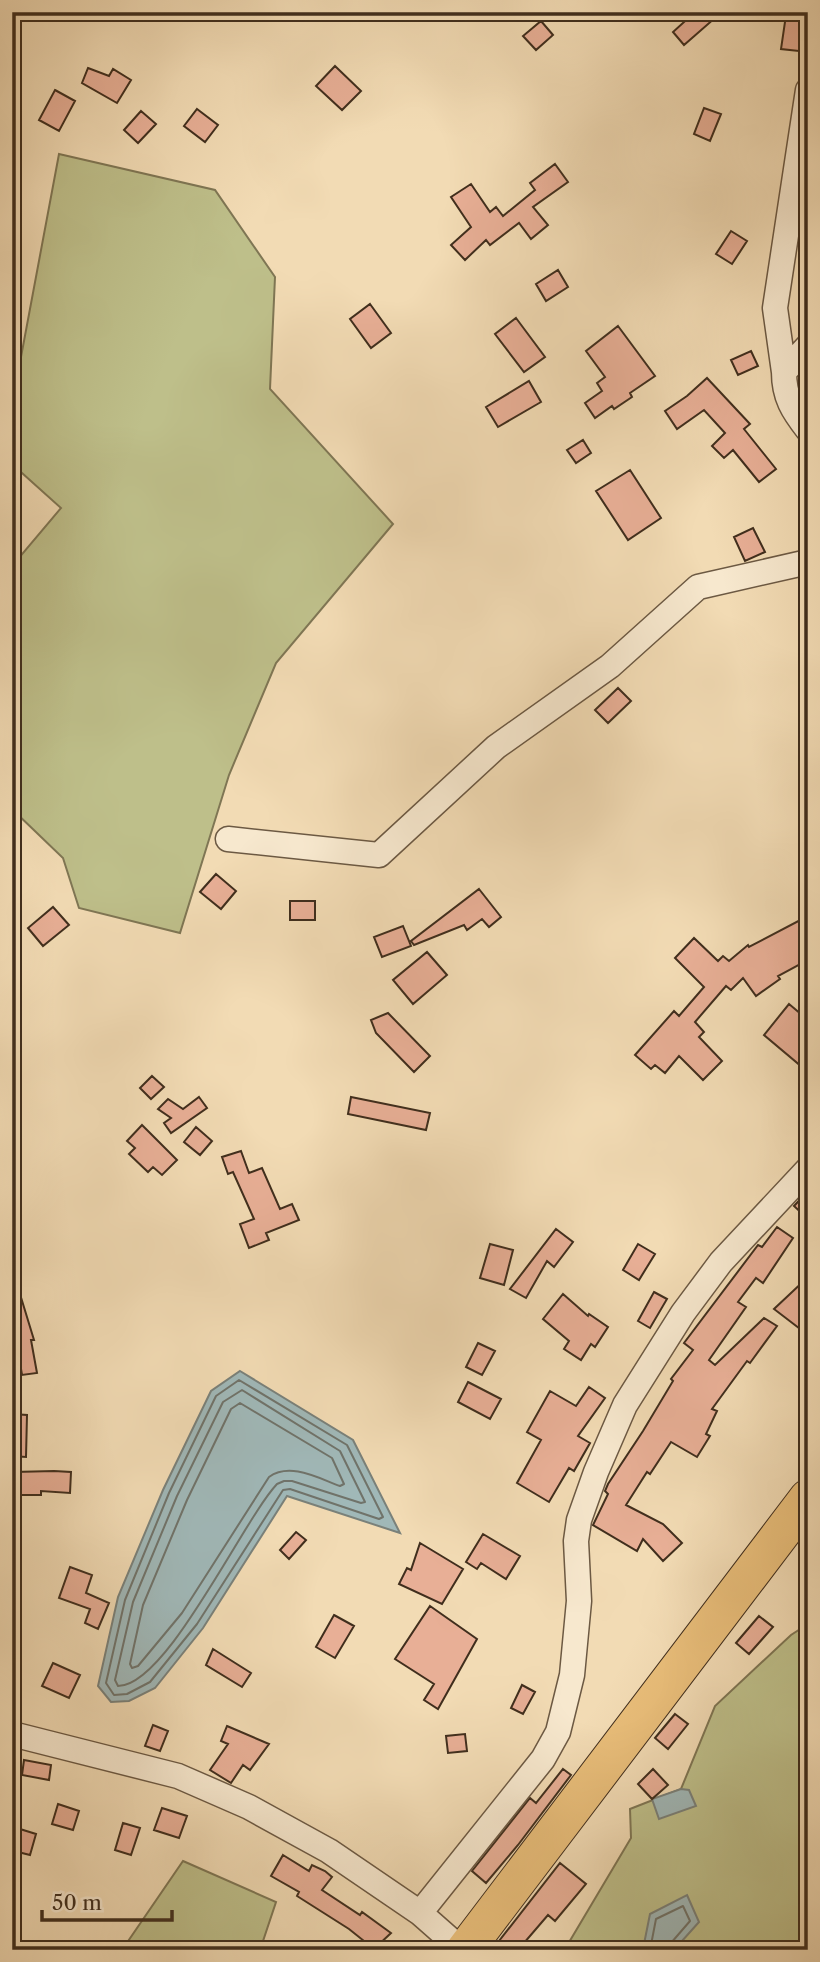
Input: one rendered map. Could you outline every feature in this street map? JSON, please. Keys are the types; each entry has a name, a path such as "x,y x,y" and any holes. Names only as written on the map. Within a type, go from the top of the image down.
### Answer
{"highway":[{"path":"464,1950 808,1498"}],"street":[{"path":"808,90 775,308 784,387 788,401 808,430"},
{"path":"784,372 808,346"},
{"path":"228,839 379,855 496,747 610,666 698,587 808,562"},
{"path":"420,1913 543,1759 558,1732 572,1675 579,1601 576,1541 579,1520 625,1405 683,1312 721,1262 808,1169"},
{"path":"12,1734 178,1776 249,1807 329,1851 420,1913 464,1950"}],"green space":[{"path":"59,154 215,190 275,277 270,389 393,524 276,663 229,775 180,933 79,908 63,858 12,809 12,566 61,508 12,464 12,405"},
{"path":"808,1624 808,1950 576,1950 568,1944 631,1838 630,1809 681,1789 715,1706 791,1635"},
{"path":"183,1861 276,1902 260,1950 122,1950"}],"water":[{"path":"240,1371 353,1440 400,1533 287,1496 203,1628 155,1688 129,1701 111,1702 98,1686 118,1597 163,1490 211,1391"},
{"path":"681,1789 689,1790 696,1806 659,1819 652,1799"},
{"path":"687,1895 699,1922 674,1950 643,1949 650,1914"}],"building":[{"path":"695,12 718,12 712,17 715,18 684,45 673,32"},
{"path":"786,15 808,18 808,52 781,49"},
{"path":"541,21 553,35 536,50 523,36"},
{"path":"335,66 361,91 342,110 316,86"},
{"path":"88,68 109,76 113,69 131,80 117,103 82,83"},
{"path":"55,90 75,101 59,131 39,120"},
{"path":"704,108 721,114 710,141 694,134"},
{"path":"197,109 218,125 205,142 184,126"},
{"path":"141,111 156,124 138,143 124,130"},
{"path":"555,164 568,182 533,207 548,225 531,239 519,223 490,245 486,240 465,260 451,245 471,227 451,197 471,184 490,212 496,207 503,216 535,190 530,183"},
{"path":"731,231 747,241 732,264 716,254"},
{"path":"558,270 568,287 546,301 536,284"},
{"path":"370,304 391,333 371,348 350,319"},
{"path":"516,318 545,357 524,372 495,334"},
{"path":"618,326 655,376 630,393 632,397 595,418 585,403 602,391 597,383 605,377 586,351"},
{"path":"751,351 758,366 738,375 731,360"},
{"path":"707,378 750,424 744,429 776,469 759,482 733,450 724,458 712,446 725,433 704,410 677,429 665,411"},
{"path":"529,381 541,402 498,427 486,407"},
{"path":"583,440 591,453 576,463 567,450"},
{"path":"630,470 661,518 628,540 596,491"},
{"path":"753,528 765,552 745,561 734,537"},
{"path":"618,688 631,701 608,723 595,710"},
{"path":"216,874 236,891 221,909 200,892"},
{"path":"479,889 501,917 489,927 482,919 467,930 464,925 414,945 411,941"},
{"path":"290,901 315,901 315,920 290,920"},
{"path":"53,907 69,925 43,946 28,928"},
{"path":"808,916 808,960 778,976 780,979 756,996 743,978 731,990 726,986 695,1022 704,1032 699,1037 722,1061 703,1080 679,1056 665,1073 655,1065 651,1069 635,1055 674,1011 679,1016 704,987 675,958 694,938 718,961 723,956 729,961 748,945 749,947"},
{"path":"403,926 411,946 382,957 374,937"},
{"path":"427,952 447,975 413,1004 393,980"},
{"path":"789,1004 808,1020 808,1072 764,1035"},
{"path":"388,1013 430,1056 414,1072 376,1033 371,1020"},
{"path":"152,1076 164,1087 151,1099 140,1088"},
{"path":"199,1097 207,1108 171,1133 164,1123 171,1118 158,1109 168,1099 183,1109"},
{"path":"351,1097 430,1113 426,1130 348,1114"},
{"path":"142,1125 177,1160 162,1175 153,1167 148,1172 129,1154 135,1148 127,1141"},
{"path":"196,1127 212,1141 200,1155 184,1142"},
{"path":"241,1151 249,1173 262,1168 280,1209 292,1204 299,1220 266,1233 269,1240 249,1248 240,1224 254,1219 233,1172 228,1174 222,1157"},
{"path":"808,1191 808,1219 794,1206"},
{"path":"777,1227 793,1238 763,1283 756,1278 738,1302 746,1307 709,1360 715,1365 764,1318 777,1326 712,1409 717,1411 706,1434 710,1436 697,1457 671,1442 626,1505 663,1524 682,1543 663,1561 643,1539 637,1551 593,1525 608,1494 605,1491 608,1484 673,1381 671,1379 693,1350 684,1343 758,1245 762,1247"},
{"path":"556,1229 573,1242 554,1267 547,1261 526,1298 510,1289"},
{"path":"490,1244 513,1250 504,1285 480,1278"},
{"path":"638,1244 655,1254 639,1280 623,1270"},
{"path":"808,1277 808,1335 774,1309"},
{"path":"16,1281 34,1340 31,1340 37,1373 22,1375 17,1345 12,1346 12,1282"},
{"path":"654,1292 667,1299 650,1328 638,1321"},
{"path":"563,1294 588,1316 589,1314 608,1327 595,1347 591,1344 581,1360 564,1349 569,1341 543,1319"},
{"path":"478,1343 495,1351 482,1375 466,1367"},
{"path":"468,1382 501,1399 490,1419 458,1402"},
{"path":"589,1387 605,1398 578,1436 590,1443 574,1471 569,1468 549,1502 517,1483 541,1440 527,1432 550,1391 576,1406"},
{"path":"12,1414 27,1415 26,1457 12,1456"},
{"path":"14,1472 71,1472 70,1493 41,1491 41,1495 14,1495"},
{"path":"296,1532 306,1540 289,1559 280,1550"},
{"path":"483,1534 520,1556 506,1579 481,1563 477,1569 466,1562"},
{"path":"420,1543 463,1569 442,1604 399,1584 407,1568 411,1570"},
{"path":"70,1567 92,1575 86,1593 109,1603 98,1629 85,1623 90,1609 59,1598"},
{"path":"430,1606 477,1639 438,1709 424,1700 434,1684 395,1659"},
{"path":"334,1615 354,1626 335,1658 316,1647"},
{"path":"759,1616 773,1627 749,1654 736,1643"},
{"path":"213,1649 251,1673 242,1687 206,1665"},
{"path":"53,1663 80,1675 69,1698 42,1686"},
{"path":"522,1685 535,1692 523,1714 511,1708"},
{"path":"675,1714 688,1724 668,1749 655,1738"},
{"path":"153,1725 168,1731 160,1751 145,1746"},
{"path":"227,1726 269,1744 250,1770 243,1765 231,1783 210,1770 228,1744 221,1741"},
{"path":"465,1734 467,1751 448,1753 446,1736"},
{"path":"24,1760 51,1765 49,1780 22,1775"},
{"path":"563,1769 571,1775 486,1883 472,1871 530,1798 536,1803"},
{"path":"653,1769 668,1785 652,1799 638,1784"},
{"path":"58,1804 79,1811 73,1830 52,1824"},
{"path":"162,1808 187,1816 179,1838 154,1830"},
{"path":"123,1823 140,1828 131,1855 115,1850"},
{"path":"20,1829 36,1834 30,1855 14,1851"},
{"path":"283,1855 309,1871 312,1865 325,1871 332,1877 322,1890 360,1915 362,1912 391,1933 374,1949 349,1929 297,1896 299,1892 271,1876"},
{"path":"560,1863 586,1884 555,1921 548,1915 518,1950 492,1950"}]}
